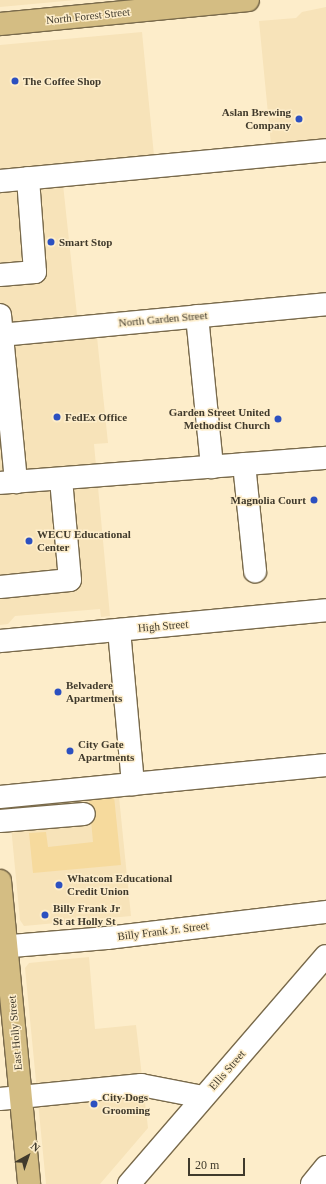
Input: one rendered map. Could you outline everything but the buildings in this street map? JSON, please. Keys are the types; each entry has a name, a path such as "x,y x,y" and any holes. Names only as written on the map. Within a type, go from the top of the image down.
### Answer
{"main road":[{"name":"North Forest Street","path":"0,24 237,1"},
{"name":"East Holly Street","path":"0,881 10,1098 29,1184"}],"street":[{"path":"0,181 326,150"},
{"path":"0,275 35,272 28,178"},
{"name":"North Garden Street","path":"0,328 196,316 326,304"},
{"path":"196,316 212,467"},
{"path":"0,328 8,483 326,458"},
{"path":"244,464 255,571"},
{"path":"0,587 70,580 60,479"},
{"name":"High Street","path":"0,641 326,610"},
{"path":"119,630 133,784"},
{"path":"0,797 326,765"},
{"path":"0,821 84,814"},
{"name":"Billy Frank Jr. Street","path":"3,947 107,938 326,912"},
{"name":"Ellis Street","path":"134,1182 203,1097 326,956"},
{"path":"10,1098 141,1085 203,1097"},
{"path":"312,1184 326,1167"}],"shaded area":[{"path":"0,0 76,0 0,7"},
{"name":"Aslan Brewing Company","path":"326,7 326,150 272,155 259,21 296,18 302,12"},
{"path":"142,32 155,166 62,175 77,315 0,323 0,45"},
{"path":"97,337 108,443 94,444 110,616 101,617 100,609 15,616 8,624 0,625 0,346"},
{"path":"118,787 131,916 24,926 20,920 8,795"},
{"path":"114,796 121,865 33,873 29,833 46,832 48,847 93,842 89,798"},
{"path":"89,957 95,1029 136,1025 148,1128 100,1184 46,1184 25,968 29,963"}],"place":[{"name":"The Coffee Shop","path":"15,81"},
{"name":"Aslan Brewing Company","path":"299,119"},
{"name":"Smart Stop","path":"51,242"},
{"name":"FedEx Office","path":"57,417"},
{"name":"Garden Street United Methodist Church","path":"278,419"},
{"name":"Magnolia Court","path":"314,500"},
{"name":"WECU Educational Center","path":"29,541"},
{"name":"Belvadere Apartments","path":"58,692"},
{"name":"City Gate Apartments","path":"70,751"},
{"name":"Whatcom Educational Credit Union","path":"59,885"},
{"name":"Billy Frank Jr St at Holly St","path":"45,915"},
{"name":"City Dogs Grooming","path":"94,1104"}]}
